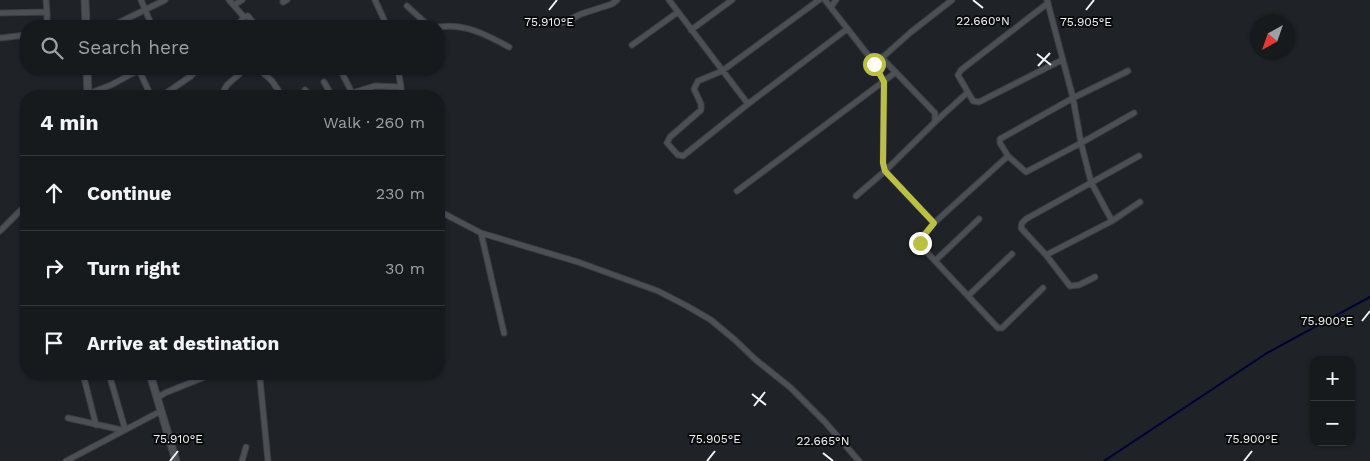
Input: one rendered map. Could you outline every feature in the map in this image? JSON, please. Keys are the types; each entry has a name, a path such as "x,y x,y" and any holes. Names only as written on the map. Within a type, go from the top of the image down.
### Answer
{"main road":[{"path":"85,0 86,20"},
{"path":"87,75 88,90"},
{"path":"152,380 176,461"}],"street":[{"path":"46,0 47,20"},
{"path":"141,0 150,20"},
{"path":"125,20 165,0"},
{"path":"229,0 244,17 248,16 252,20"},
{"path":"234,5 242,0"},
{"path":"375,0 384,20"},
{"path":"552,21 565,22 581,14 612,4 617,0"},
{"path":"669,0 748,104"},
{"path":"691,30 732,0"},
{"path":"818,0 722,71 698,81 694,89 701,104 701,110 670,137 667,143 678,155 685,155 748,104 848,29"},
{"path":"825,0 874,64 884,82 883,163 885,171 934,223"},
{"path":"831,7 836,0"},
{"path":"874,64 952,0"},
{"path":"1062,60 979,102 973,101 958,75 960,70 1048,2 1073,98 1080,143 1091,182 1112,221"},
{"path":"407,6 422,20"},
{"path":"0,13 46,12"},
{"path":"632,46 678,12"},
{"path":"445,26 463,27 485,34 509,48"},
{"path":"0,38 20,36"},
{"path":"881,57 935,113 934,122"},
{"path":"1128,71 1073,98 1000,139 1000,143 1008,156 1026,172 1134,113"},
{"path":"737,191 896,72"},
{"path":"98,90 112,85 129,75"},
{"path":"142,75 148,90"},
{"path":"171,90 192,75"},
{"path":"224,90 238,75"},
{"path":"265,75 278,90"},
{"path":"343,75 350,90"},
{"path":"362,90 375,86 401,87 399,75"},
{"path":"324,82 329,90"},
{"path":"856,196 968,92"},
{"path":"1008,156 934,223 920,240 920,243 995,325 1002,328 1043,288"},
{"path":"1095,277 1079,285 1070,286 1046,255 1021,228 1022,223 1139,156"},
{"path":"1046,255 1112,221 1140,202"},
{"path":"0,231 20,212"},
{"path":"445,214 481,233 578,262 658,291 711,320 791,388 825,422 859,461"},
{"path":"936,260 979,219"},
{"path":"481,233 504,332"},
{"path":"969,295 1012,254"},
{"path":"85,380 96,424"},
{"path":"111,380 124,430"},
{"path":"156,398 196,380"},
{"path":"260,380 268,461"},
{"path":"66,461 161,411"},
{"path":"68,418 124,430"},
{"path":"242,461 246,447"}],"waterway":[{"path":"1104,461 1267,353 1370,297"}],"route":[{"path":"874,64 884,82 883,163 885,171 934,223 920,240 920,243"}]}
